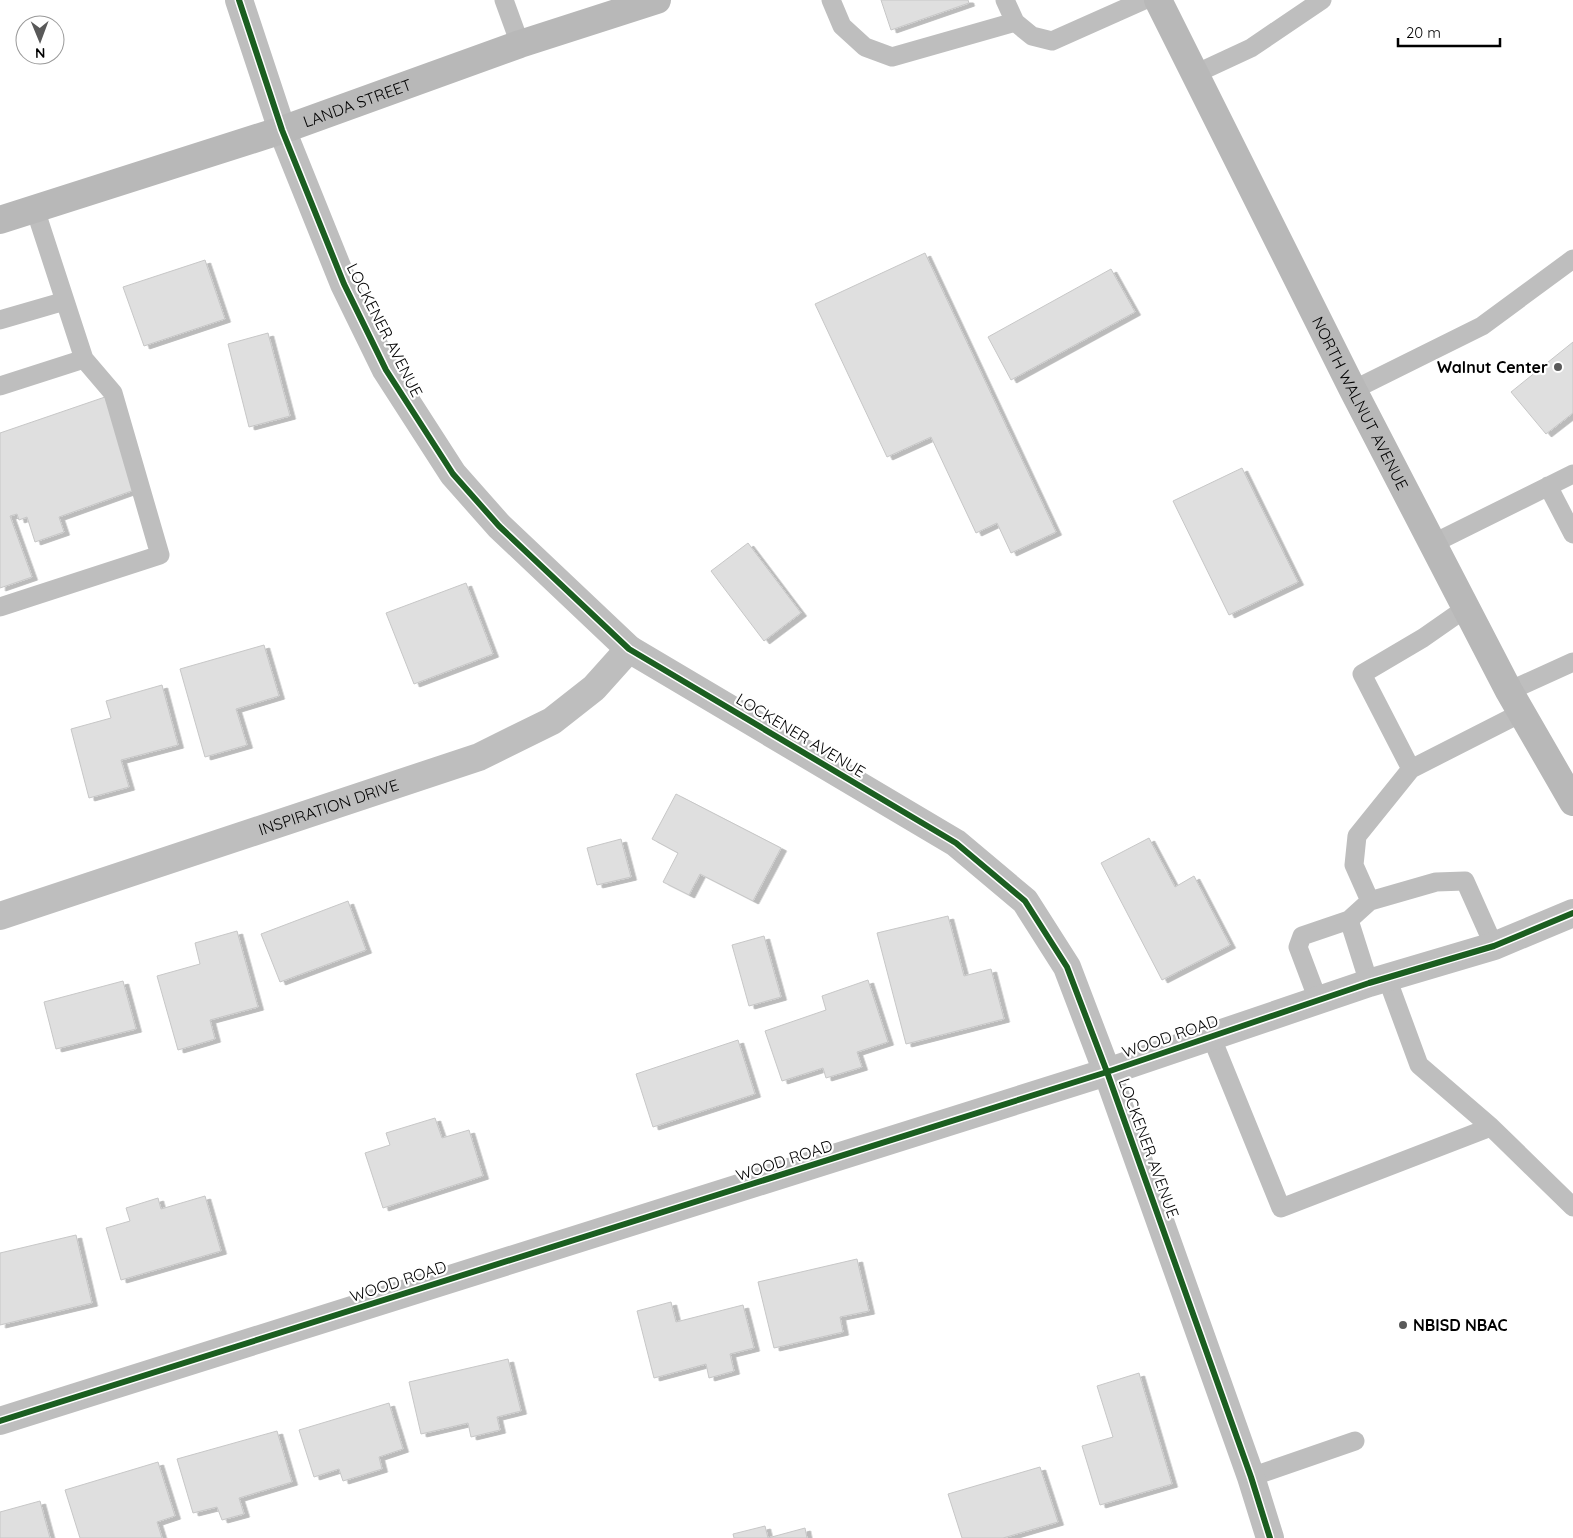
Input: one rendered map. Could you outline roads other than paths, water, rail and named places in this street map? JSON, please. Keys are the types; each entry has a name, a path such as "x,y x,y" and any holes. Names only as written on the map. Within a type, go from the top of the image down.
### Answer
{"main road":[{"name":"LANDA STREET","path":"0,220 282,130 520,44 657,0"},
{"name":"NORTH WALNUT AVENUE","path":"1158,0 1353,390 1515,702 1573,802"}],"street":[{"name":"LOCKENER AVENUE","path":"239,0 282,130 344,284 386,370 417,421 453,474 499,526 629,649 956,843 1025,901 1067,967 1107,1072 1251,1476 1266,1537"},
{"name":"INSPIRATION DRIVE","path":"0,916 479,757 552,721 594,688 629,649"},
{"name":"WOOD ROAD","path":"0,1421 1107,1072 1378,980 1494,946 1573,913"}],"lane":[{"path":"504,0 520,44"},
{"path":"1005,0 1015,22 1032,36 1052,41 1144,0"},
{"path":"1195,74 1251,48 1322,0"},
{"path":"834,1 842,26 865,47 892,57 1015,22"},
{"path":"0,607 160,555 113,393 84,359 35,209"},
{"path":"1353,390 1482,326 1573,259"},
{"path":"0,320 65,301"},
{"path":"0,386 84,359"},
{"path":"1434,543 1573,474"},
{"path":"1548,486 1573,534"},
{"path":"1411,769 1362,674 1423,638 1466,608"},
{"path":"1370,901 1354,864 1357,836 1411,769 1573,662"},
{"path":"1318,1000 1298,947 1302,936 1349,920 1370,901 1436,882 1466,882 1494,946"},
{"path":"1349,920 1419,1064 1491,1127 1573,1207"},
{"path":"1211,1036 1281,1208 1491,1127"},
{"path":"1251,1476 1354,1441"}],"place":[{"name":"Walnut Center","path":"1558,367"},
{"name":"NBISD NBAC","path":"1403,1325"}]}
